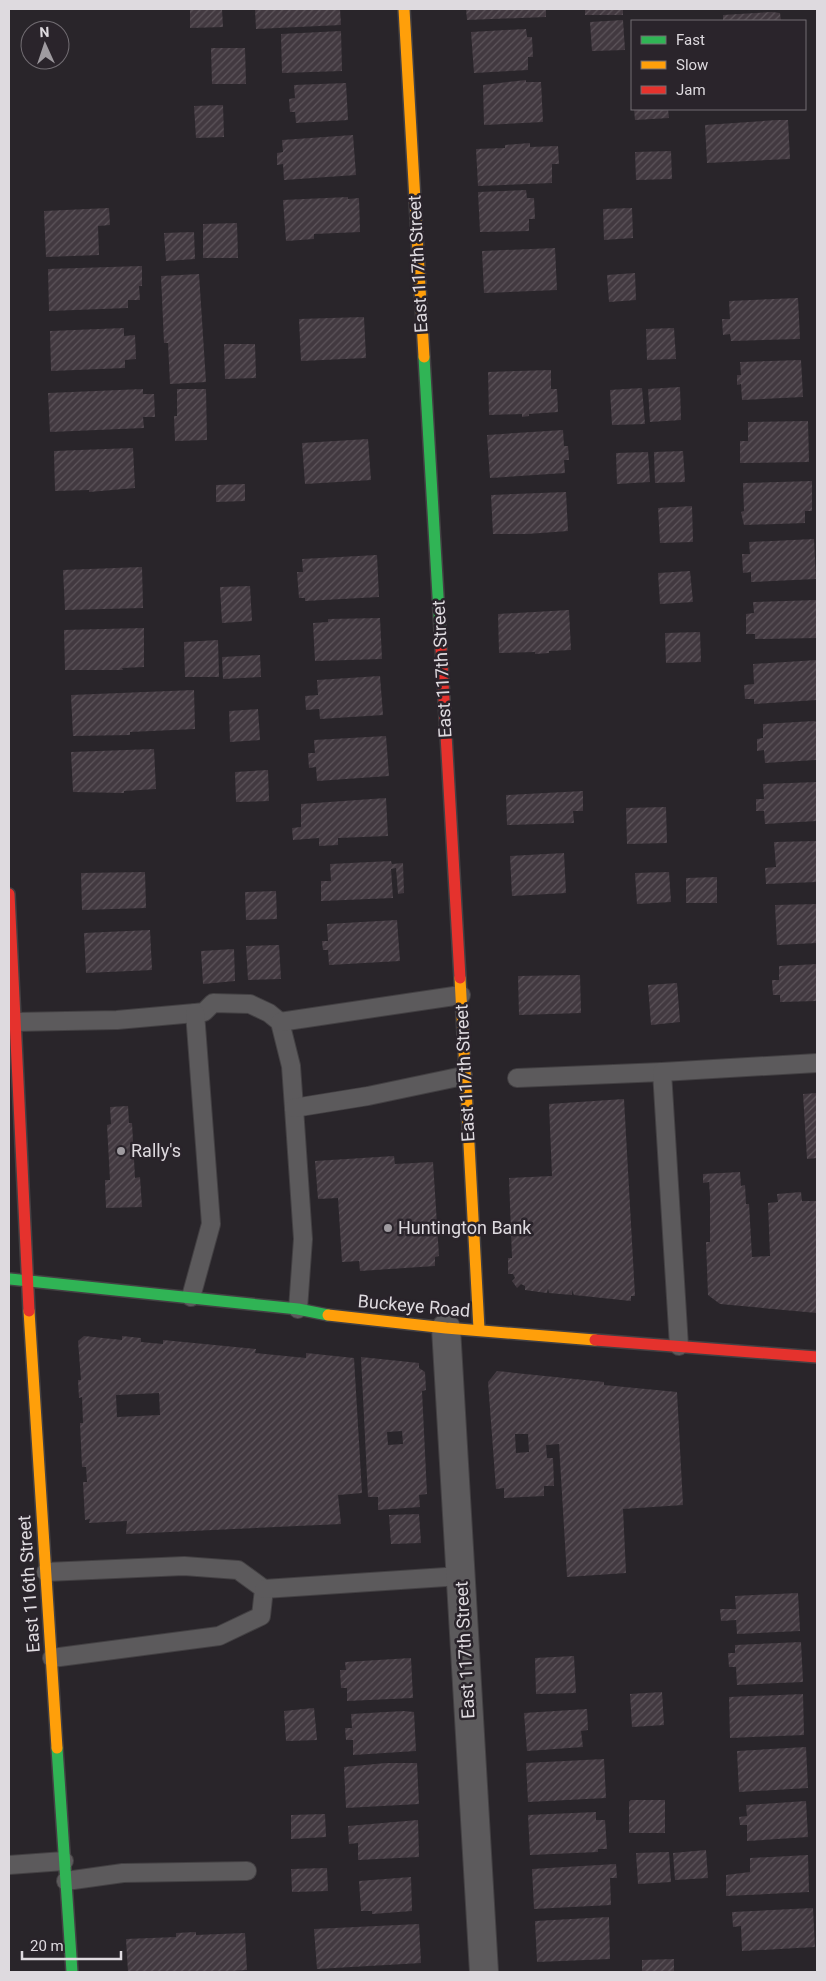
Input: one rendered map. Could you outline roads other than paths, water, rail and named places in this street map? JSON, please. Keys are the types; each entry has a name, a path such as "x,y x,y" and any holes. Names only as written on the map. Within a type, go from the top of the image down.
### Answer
{"street":[{"name":"East 117th Street","path":"404,9 463,1076 479,1329"},
{"name":"East 116th Street","path":"9,894 13,1010 28,1281 72,1972"},
{"name":"Buckeye Road","path":"9,1279 192,1297 298,1309 324,1315 446,1328 479,1329 817,1357"},
{"name":"East 117th Street","path":"446,1328 484,1972"}],"lane":[{"path":"280,1022 460,996"},
{"path":"13,1010 117,1020 204,1012 213,1003 250,1004 269,1013 280,1022 291,1066 303,1239 298,1309"},
{"path":"192,1297 211,1224 195,1013"},
{"path":"518,1078 817,1063"},
{"path":"662,1072 679,1346"},
{"path":"294,1108 368,1096 463,1076"},
{"path":"46,1572 184,1566 238,1570 264,1589 461,1576"},
{"path":"52,1658 219,1636 261,1616 264,1589"},
{"path":"9,1864 64,1861"},
{"path":"66,1881 123,1873 247,1871"}],"place":[{"name":"Rally's","path":"121,1151"},
{"name":"Huntington Bank","path":"388,1228"}]}
